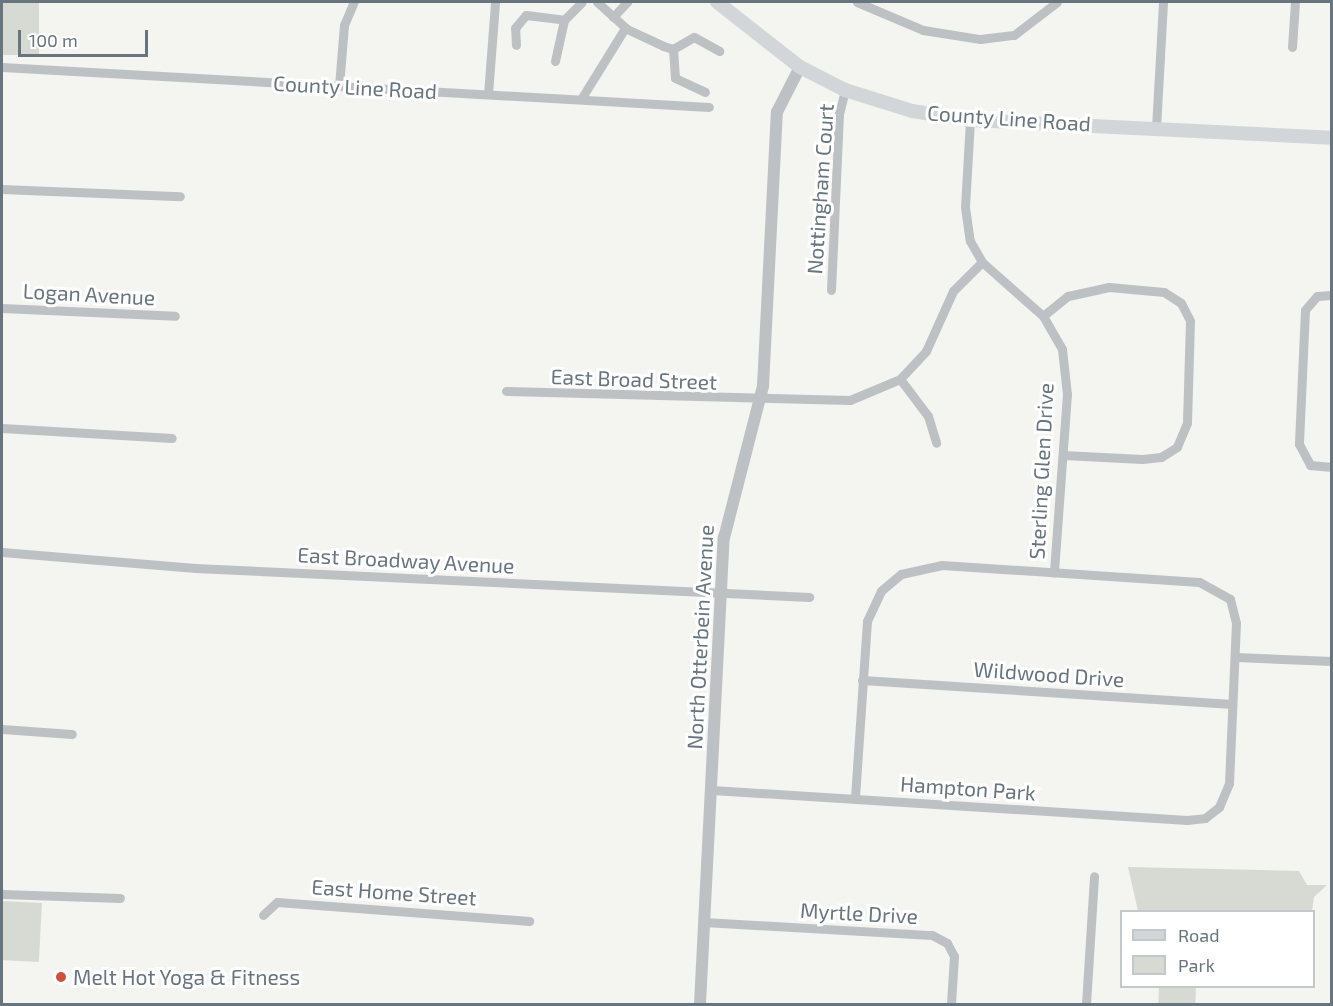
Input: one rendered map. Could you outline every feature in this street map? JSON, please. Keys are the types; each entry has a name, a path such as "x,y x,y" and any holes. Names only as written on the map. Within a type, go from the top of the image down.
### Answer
{"main road":[{"name":"County Line Road","path":"717,2 800,67 845,90 888,106 970,120 1332,138"}],"street":[{"path":"339,86 344,25 354,2"},
{"path":"488,94 495,2"},
{"path":"555,61 564,20 582,2"},
{"path":"597,2 625,28 673,49"},
{"path":"613,17 627,2"},
{"path":"857,2 912,26 980,39 1014,35 1057,2"},
{"path":"1156,128 1163,2"},
{"path":"1292,47 1294,2"},
{"path":"516,45 515,28 525,15 564,20"},
{"path":"581,99 625,28"},
{"path":"673,49 694,37 719,51"},
{"path":"673,49 675,78 705,92"},
{"name":"County Line Road","path":"2,67 709,107"},
{"name":"North Otterbein Avenue","path":"700,1005 727,514 761,401 775,123 781,98 800,67"},
{"name":"Nottingham Court","path":"831,290 839,114 845,90"},
{"name":"Sterling Glen Drive","path":"970,120 965,219 982,262 1044,316 1062,350 1067,394 1054,573"},
{"path":"2,189 180,196"},
{"path":"936,443 928,416 900,378 926,351 952,291 982,262"},
{"path":"1044,316 1068,296 1109,287 1164,292 1181,303 1191,321 1187,423 1177,447 1161,457 1142,459 1063,455"},
{"path":"1332,295 1310,301 1304,320 1299,444 1304,460 1332,467"},
{"name":"Logan Avenue","path":"2,308 175,316"},
{"name":"East Broad Street","path":"506,390 761,401 850,400 900,378"},
{"path":"2,428 172,438"},
{"name":"East Broadway Avenue","path":"2,552 195,568 722,595 809,597"},
{"path":"855,799 867,621 881,591 901,574 931,565 1199,582 1230,599 1236,618 1232,704"},
{"path":"1235,657 1332,661"},
{"name":"Wildwood Drive","path":"862,680 1232,704"},
{"name":"Hampton Park","path":"712,790 1187,820 1219,807 1229,783 1232,704"},
{"path":"2,729 72,734"},
{"path":"1086,1005 1094,876"},
{"path":"2,894 120,898"},
{"name":"East Home Street","path":"263,915 276,902 529,921"},
{"name":"Myrtle Drive","path":"704,922 932,935 947,943 954,956 951,1005"}],"green space":[{"path":"2,2 39,2 39,55 2,55"},
{"path":"1128,867 1299,871 1307,885 1327,885 1314,897 1312,910 1138,910"},
{"path":"2,901 42,903 39,962 2,960"},
{"path":"1159,988 1196,988 1195,1004 1158,1004"}],"place":[{"name":"Melt Hot Yoga & Fitness","path":"61,977"}]}
